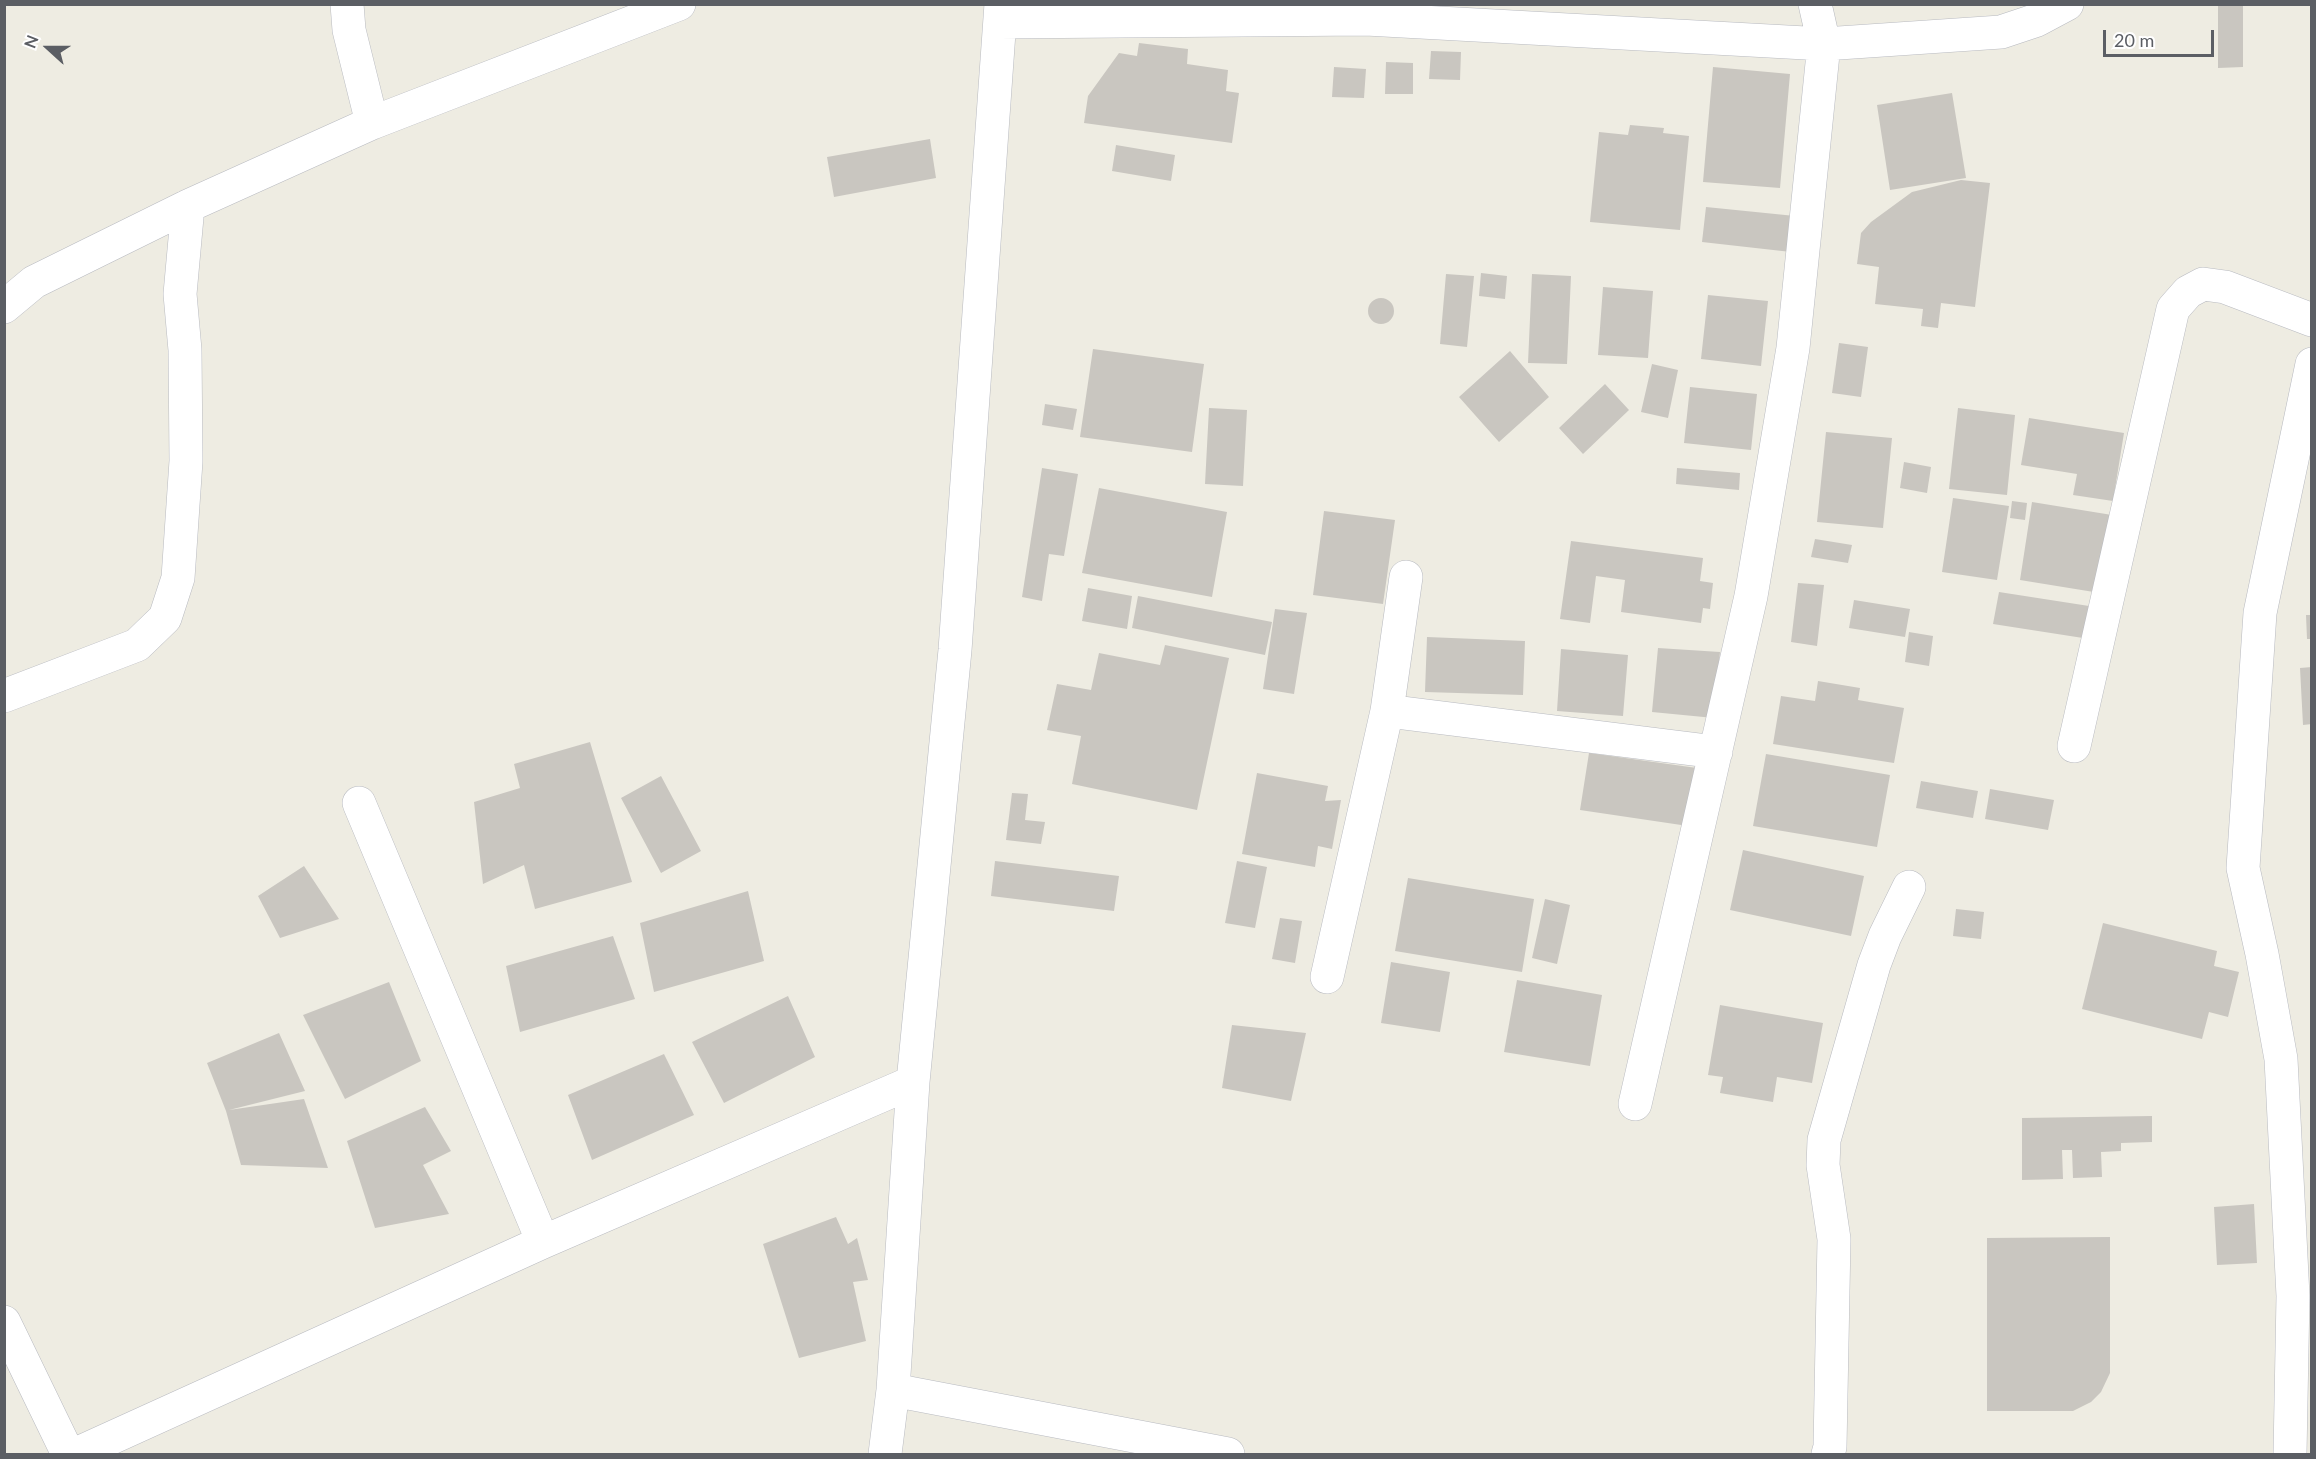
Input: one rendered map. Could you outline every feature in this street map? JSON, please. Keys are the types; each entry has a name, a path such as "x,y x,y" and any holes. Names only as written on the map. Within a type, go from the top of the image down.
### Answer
{"street":[{"path":"347,4 348,30 372,123"},
{"path":"4,307 34,282 188,206 372,123 680,4"},
{"path":"1635,1104 1751,596 1793,348 1824,44 1815,4"},
{"path":"885,1455 893,1390 914,1082 955,650 1000,13 1366,12 1824,44 2001,32 2037,20 2067,4"},
{"path":"4,696 137,645 165,618 178,578 186,462 185,350 180,294 188,206"},
{"path":"2074,746 2173,309 2188,292 2203,284 2225,287 2312,320"},
{"path":"2290,1455 2302,1297 2281,1059 2262,954 2243,868 2260,613 2312,364"},
{"path":"1327,977 1388,711 1406,577"},
{"path":"1388,711 1716,752"},
{"path":"359,803 543,1242"},
{"path":"1832,1452 1834,1239 1823,1165 1824,1140 1874,965 1885,936 1909,887"},
{"path":"76,1455 543,1242 914,1082"},
{"path":"4,1322 68,1455"},
{"path":"893,1390 1228,1455"}],"building":[{"path":"2218,4 2243,4 2243,67 2218,68"},
{"path":"1139,43 1188,49 1187,64 1228,70 1226,91 1239,93 1232,143 1084,123 1088,96 1119,53 1137,56"},
{"path":"1431,51 1461,52 1460,80 1429,79"},
{"path":"1386,62 1413,63 1413,94 1385,94"},
{"path":"1334,67 1366,69 1364,98 1332,97"},
{"path":"1713,67 1790,74 1780,188 1703,182"},
{"path":"1952,93 1966,178 1890,190 1877,105"},
{"path":"1630,125 1664,128 1663,133 1689,136 1680,230 1590,222 1599,132 1628,135"},
{"path":"930,139 936,178 834,197 827,157"},
{"path":"1116,145 1175,155 1171,181 1112,171"},
{"path":"1961,180 1990,183 1975,307 1941,303 1938,328 1921,326 1923,309 1875,304 1879,267 1857,264 1861,233 1871,222 1912,192"},
{"path":"1706,207 1795,216 1791,252 1702,242"},
{"path":"1481,273 1507,276 1505,299 1479,296"},
{"path":"1446,274 1474,276 1467,347 1440,344"},
{"path":"1532,274 1571,276 1567,364 1528,363"},
{"path":"1603,287 1653,291 1648,358 1598,355"},
{"path":"1708,295 1768,301 1761,366 1701,359"},
{"path":"1381,298 1390,302 1394,311 1390,320 1381,324 1372,320 1368,311 1372,302"},
{"path":"1839,343 1868,347 1861,397 1832,393"},
{"path":"1093,349 1204,364 1192,452 1080,437"},
{"path":"1510,351 1549,397 1499,442 1459,397"},
{"path":"1652,364 1678,370 1668,418 1641,412"},
{"path":"1605,384 1629,410 1583,454 1559,428"},
{"path":"1690,387 1757,394 1751,450 1684,443"},
{"path":"1045,404 1077,409 1073,430 1042,425"},
{"path":"1209,408 1247,410 1243,486 1205,484"},
{"path":"1958,408 2015,415 2007,495 1949,489"},
{"path":"2029,418 2124,433 2113,501 2073,495 2077,474 2021,465"},
{"path":"1826,432 1892,438 1883,528 1817,522"},
{"path":"1904,462 1931,467 1927,493 1900,488"},
{"path":"1042,468 1078,474 1064,556 1049,554 1042,601 1022,597"},
{"path":"1677,468 1740,473 1739,490 1676,484"},
{"path":"1099,488 1227,512 1212,597 1082,573"},
{"path":"1953,498 2009,506 1997,580 1942,572"},
{"path":"2012,501 2027,503 2025,520 2010,518"},
{"path":"2032,502 2112,515 2100,593 2020,580"},
{"path":"1324,511 1395,520 1383,604 1313,595"},
{"path":"1815,539 1852,545 1848,563 1811,557"},
{"path":"1571,541 1703,558 1700,581 1713,583 1710,609 1703,608 1701,623 1621,612 1625,580 1596,576 1590,623 1560,619"},
{"path":"1798,583 1824,585 1817,646 1791,642"},
{"path":"1088,588 1132,596 1127,629 1082,621"},
{"path":"1999,592 2089,606 2083,638 1993,624"},
{"path":"1138,596 1272,622 1265,655 1132,628"},
{"path":"1854,600 1910,609 1905,637 1849,628"},
{"path":"1275,609 1307,613 1294,694 1263,689"},
{"path":"2306,615 2312,615 2312,639 2307,639"},
{"path":"1909,632 1933,636 1929,666 1905,662"},
{"path":"1427,637 1525,641 1523,695 1425,692"},
{"path":"1165,645 1229,658 1197,810 1072,784 1081,736 1047,730 1057,684 1091,690 1099,653 1160,665"},
{"path":"1658,648 1720,652 1714,718 1652,712"},
{"path":"1561,649 1628,655 1623,716 1557,711"},
{"path":"2312,667 2312,724 2303,725 2300,668"},
{"path":"1818,681 1860,688 1858,700 1904,708 1894,763 1773,744 1781,696 1815,701"},
{"path":"590,742 632,882 535,909 524,865 483,884 474,802 520,788 514,764"},
{"path":"1589,753 1697,768 1688,826 1580,810"},
{"path":"1766,754 1890,775 1877,847 1753,826"},
{"path":"1257,773 1328,786 1325,801 1341,800 1332,849 1318,846 1315,867 1242,854"},
{"path":"661,776 701,851 661,873 621,798"},
{"path":"1921,781 1978,791 1973,818 1916,808"},
{"path":"1990,789 2054,800 2048,830 1985,819"},
{"path":"1012,793 1028,794 1025,820 1045,822 1041,844 1006,840"},
{"path":"1743,850 1864,876 1851,936 1730,910"},
{"path":"995,861 1119,876 1114,911 991,896"},
{"path":"1237,861 1267,867 1255,928 1225,923"},
{"path":"304,866 339,919 280,938 258,896"},
{"path":"1408,878 1534,899 1522,972 1395,951"},
{"path":"748,891 764,961 654,992 640,923"},
{"path":"1545,899 1570,905 1557,964 1532,958"},
{"path":"1956,909 1984,912 1981,939 1953,936"},
{"path":"1280,918 1302,921 1295,963 1272,959"},
{"path":"2103,923 2217,951 2214,966 2239,972 2228,1017 2209,1012 2202,1039 2082,1009"},
{"path":"613,936 635,999 520,1032 506,966"},
{"path":"1391,962 1450,972 1440,1032 1381,1023"},
{"path":"1517,980 1602,995 1590,1066 1504,1052"},
{"path":"389,982 421,1061 345,1099 303,1015"},
{"path":"788,996 815,1057 724,1103 692,1042"},
{"path":"1720,1005 1823,1023 1812,1083 1777,1077 1773,1102 1720,1093 1723,1077 1708,1075"},
{"path":"1232,1025 1306,1033 1291,1101 1222,1088"},
{"path":"279,1033 305,1091 229,1110 304,1099 328,1168 241,1165 226,1111 207,1063"},
{"path":"664,1054 694,1115 592,1160 568,1095"},
{"path":"425,1107 451,1151 423,1165 449,1214 375,1228 347,1141"},
{"path":"2152,1116 2152,1142 2121,1143 2121,1151 2101,1152 2102,1177 2073,1178 2072,1150 2062,1150 2063,1179 2022,1180 2022,1118"},
{"path":"2254,1204 2257,1263 2217,1265 2214,1207"},
{"path":"836,1217 848,1244 857,1238 868,1280 853,1282 866,1341 799,1358 763,1244"},
{"path":"2110,1237 2110,1373 2101,1392 2091,1402 2073,1411 1987,1411 1987,1238"}]}
